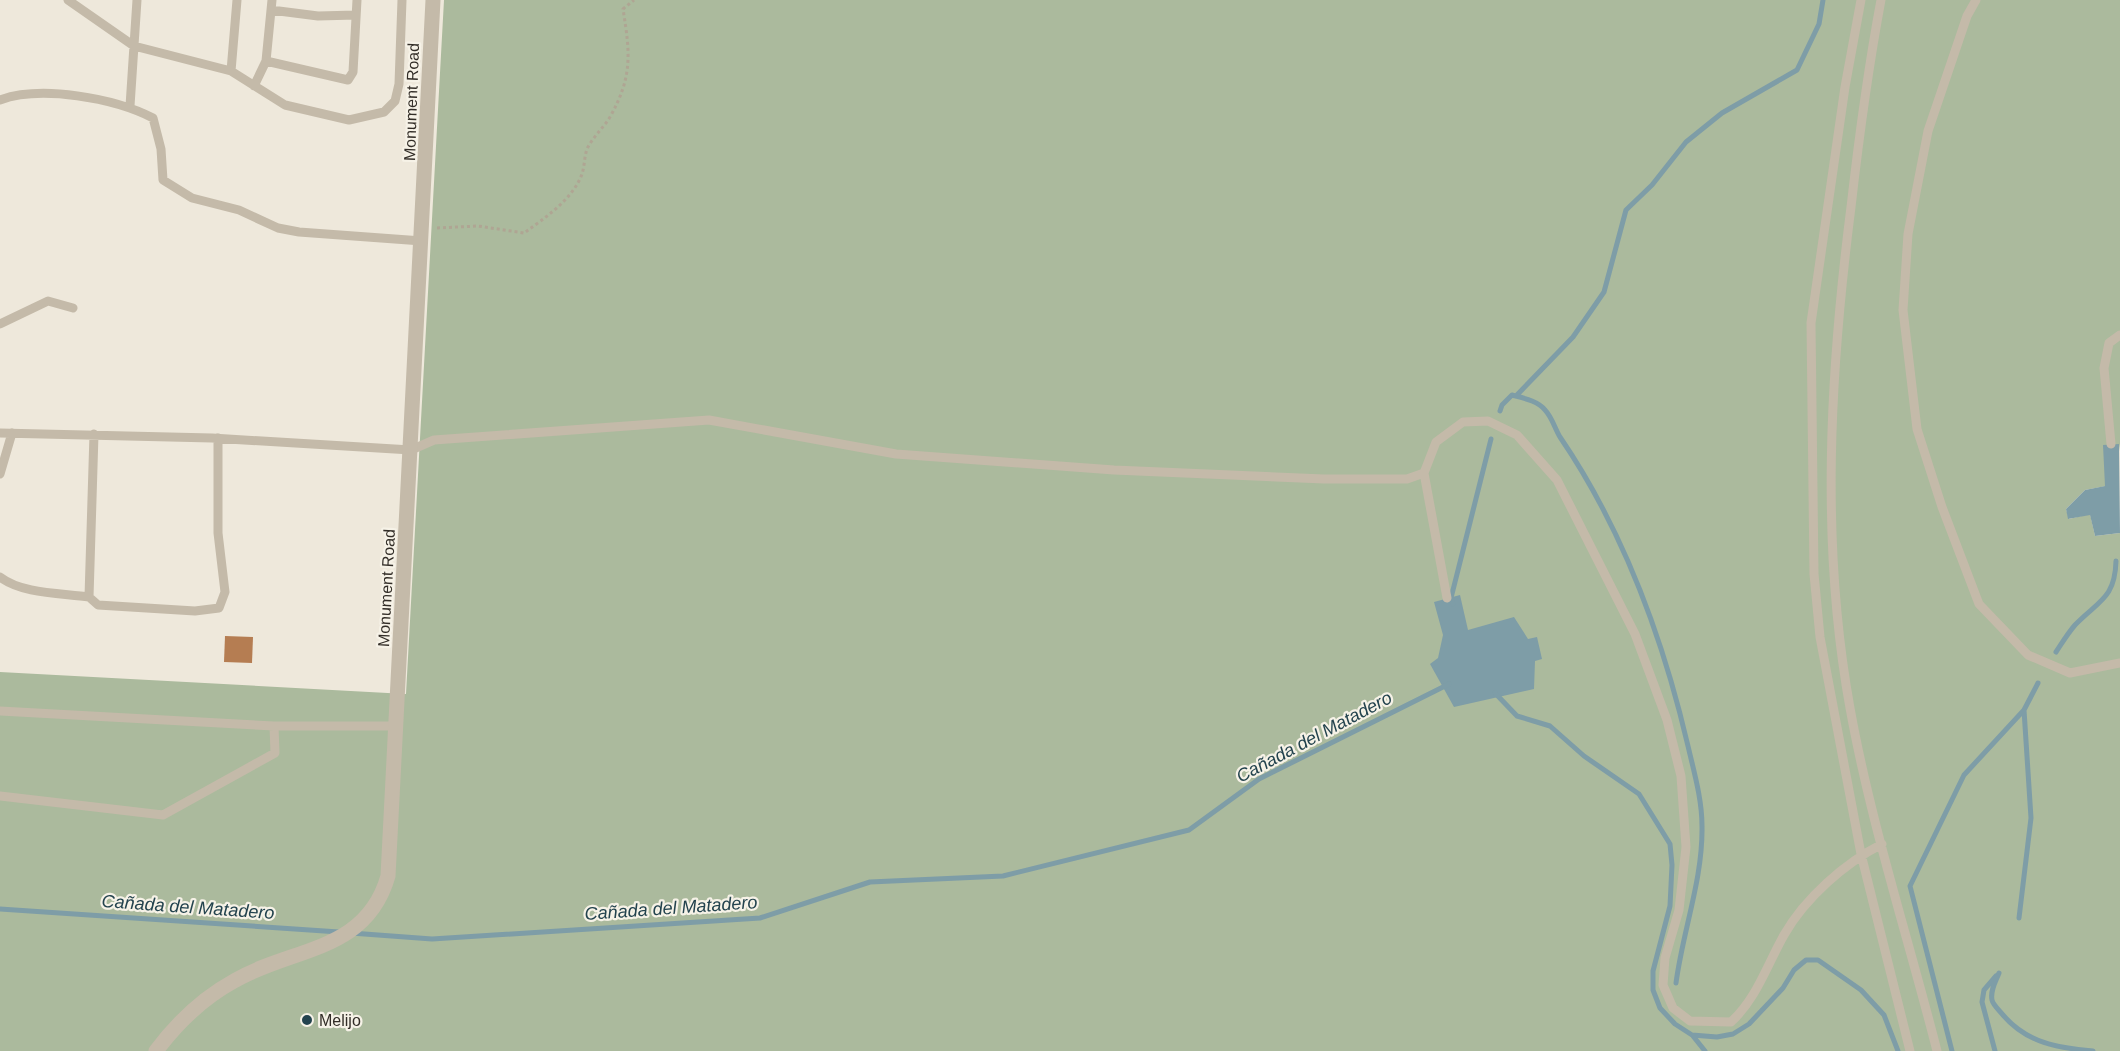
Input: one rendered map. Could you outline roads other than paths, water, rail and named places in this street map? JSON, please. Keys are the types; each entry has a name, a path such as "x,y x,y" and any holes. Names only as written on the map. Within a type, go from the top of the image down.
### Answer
{"street":[{"name":"Monument Road","path":"156,1051 196,1007 233,981 254,971 296,958 341,937 364,921 383,895 388,876 423,235 433,0"}],"lane":[{"path":"68,0 134,46 231,71 285,105 348,120 384,112 395,101 399,84 402,0"},
{"path":"130,106 137,0"},
{"path":"231,71 237,0"},
{"path":"266,61 348,80 353,72 357,0"},
{"path":"1861,0 1845,87 1811,335 1814,574 1820,637 1861,854 1910,1051"},
{"path":"1881,0 1867,74 1836,322 1832,517 1839,614 1850,707 1882,844 1937,1051"},
{"path":"1976,0 1967,16 1928,131 1908,234 1903,310 1917,429 1941,507 1979,604 2028,655 2070,673 2120,663"},
{"path":"254,86 266,61 272,5 318,16 356,15"},
{"path":"0,100 19,93 47,94 130,106 153,118 160,149 163,180 192,198 239,210 278,228 299,232 423,235"},
{"path":"0,324 48,301 72,308"},
{"path":"2111,444 2104,368 2109,343 2120,335"},
{"path":"0,433 218,438 411,450 434,440 709,420 919,456 1114,470 1324,479 1407,479 1424,473"},
{"path":"1447,598 1424,473 1436,442 1463,422 1488,421 1516,435 1557,480 1635,634 1667,720 1681,776 1686,848 1679,910 1665,958 1663,985 1673,1008 1690,1021 1731,1022 1747,1007 1785,933 1823,886 1861,854 1882,844"},
{"path":"0,474 12,433"},
{"path":"89,597 94,434"},
{"path":"0,577 9,584 89,597 98,605 195,611 219,608 225,592 218,533 218,438"},
{"path":"0,711 274,726 396,726"},
{"path":"0,796 163,815 275,753 274,726"}],"water":[{"path":"2119,444 2120,533 2095,536 2090,515 2068,519 2066,509 2085,490 2105,486 2103,445"},
{"path":"1460,595 1468,630 1514,617 1528,639 1537,637 1542,659 1535,661 1534,689 1454,707 1430,664 1438,658 1443,635 1434,602"}],"waterway":[{"path":"1516,396 1573,337 1604,292 1626,210 1652,185 1686,142 1722,113 1797,70 1819,24 1823,0"},
{"path":"1500,411 1502,405 1512,395 1538,404 1550,416 1603,509 1621,547 1653,625 1666,665 1695,776 1702,826 1696,885 1676,983"},
{"path":"1453,604 1451,598 1491,439"},
{"path":"2056,652 2075,625 2109,592 2115,574 2116,561"},
{"path":"2019,918 2031,818 2024,710 2038,683"},
{"name":"Cañada del Matadero","path":"351,933 432,939 760,918 870,882 1003,876 1189,830 1259,779 1449,684"},
{"path":"1495,693 1517,716 1550,726 1584,756 1639,794 1670,844 1672,865 1670,906 1653,971 1653,990 1660,1008 1675,1024 1692,1035 1717,1037 1733,1034 1749,1024 1783,988 1794,970 1806,960 1818,960 1861,990 1884,1015 1898,1051"},
{"path":"1952,1051 1910,886 1964,775 2024,710"},
{"name":"Cañada del Matadero","path":"0,909 339,932"},
{"path":"1999,973 1992,1000 2012,1024 2033,1038 2055,1046 2093,1051"},
{"path":"1995,1051 1982,1002 1984,990 1996,976"},
{"path":"1693,1036 1705,1051"}],"place":[{"name":"Melijo","path":"307,1020"}]}
